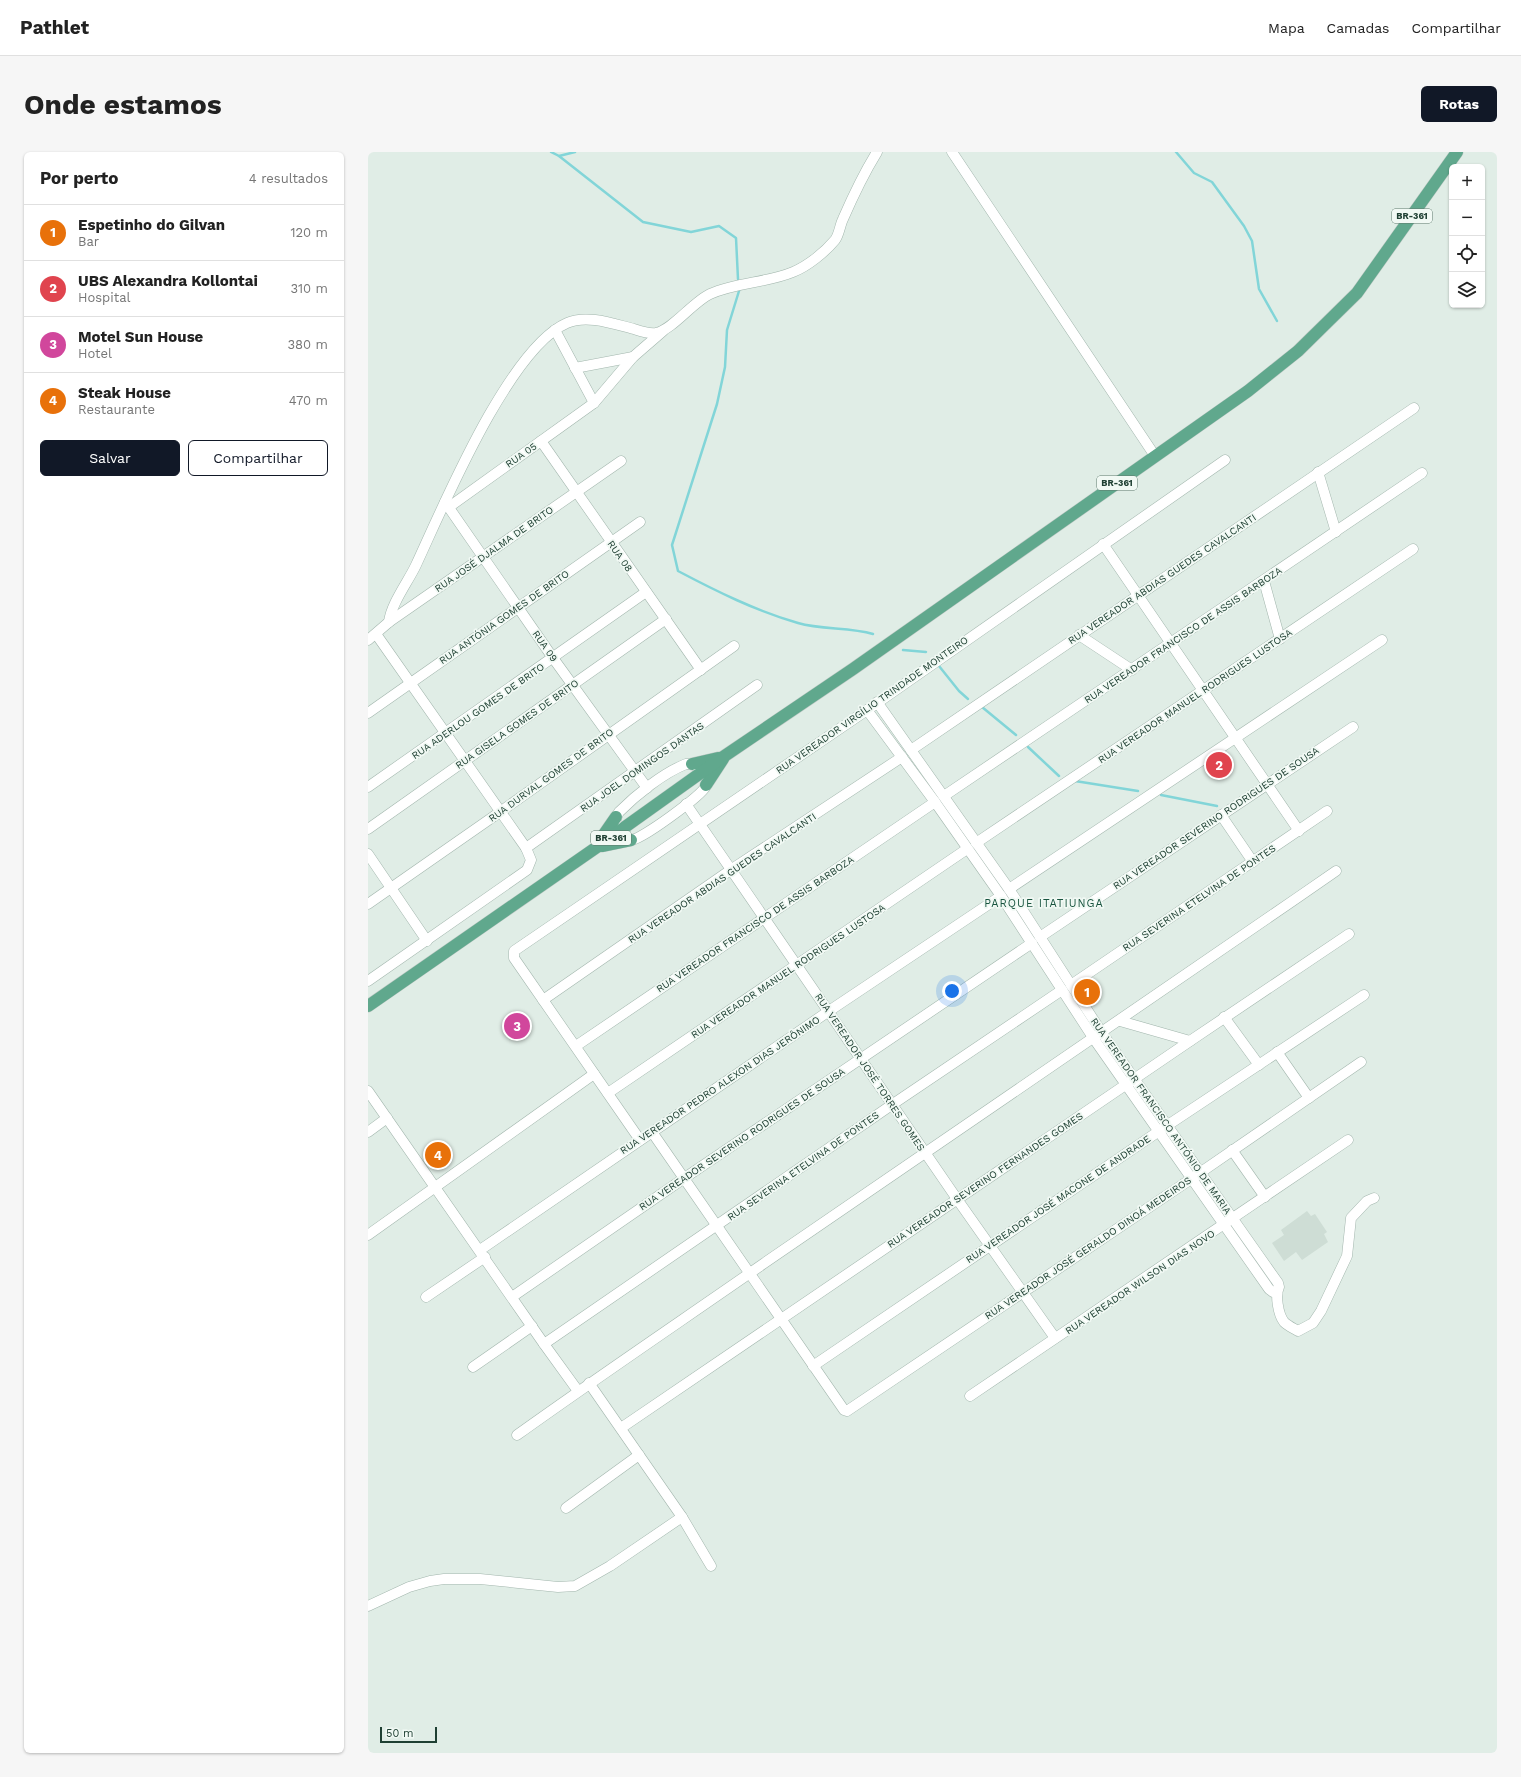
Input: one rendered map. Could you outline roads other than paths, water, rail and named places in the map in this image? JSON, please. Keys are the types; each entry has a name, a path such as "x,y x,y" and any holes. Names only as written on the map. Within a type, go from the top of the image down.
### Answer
{"main road":[{"name":"BR-361","path":"368,1006 618,832 724,756 853,669 1248,391 1298,351 1330,322 1368,280 1457,152"},
{"path":"692,764 724,756"},
{"path":"706,785 724,756"},
{"path":"595,848 616,817"},
{"path":"595,848 631,840"}],"street":[{"name":"RUA 05","path":"447,504 541,441 594,403 633,357 694,305 710,294 742,283 773,278 794,272 814,259 836,238 856,190 877,152"},
{"path":"952,152 1155,456"},
{"path":"389,622 391,613 447,504 465,460 506,387 519,368 555,330 569,322 581,320 604,322 655,333 664,330"},
{"path":"555,330 594,403"},
{"path":"575,368 633,357"},
{"name":"RUA VEREADOR ABDIAS GUEDES CAVALCANTI","path":"911,750 1414,408"},
{"name":"RUA 08","path":"541,441 610,542 701,670"},
{"name":"RUA VEREADOR VIRGÍLIO TRINDADE MONTEIRO","path":"543,1000 514,958 514,951 517,948 867,710 1225,460"},
{"name":"RUA JOSÉ DJALMA DE BRITO","path":"372,637 389,622 621,461"},
{"path":"1318,472 1336,532"},
{"name":"RUA VEREADOR FRANCISCO DE ASSIS BARBOZA","path":"944,796 1422,474"},
{"name":"RUA 09","path":"447,504 553,658 647,788"},
{"name":"RUA ANTÓNIA GOMES DE BRITO","path":"368,713 640,522"},
{"path":"1103,544 1298,831"},
{"name":"RUA VEREADOR MANUEL RODRIGUES LUSTOSA","path":"976,843 1414,549"},
{"path":"1264,581 1280,639"},
{"name":"RUA ADERLOU GOMES DE BRITO","path":"368,787 646,592"},
{"name":"RUA GISELA GOMES DE BRITO","path":"368,829 666,619"},
{"path":"1079,635 1132,670"},
{"path":"368,981 527,870 531,860 526,848 446,733 410,683 372,637"},
{"path":"1010,890 1235,737 1382,640"},
{"name":"RUA DURVAL GOMES DE BRITO","path":"368,904 734,646"},
{"name":"RUA JOEL DOMINGOS DANTAS","path":"526,848 757,685"},
{"name":"RUA VEREADOR FRANCISCO ANTÓNIO DE MARIA","path":"877,702 1010,890 1036,940 1098,1036 1135,1079 1278,1283 1280,1287 1277,1291 1280,1315 1289,1327 1298,1330 1313,1323 1321,1312 1346,1256 1351,1218 1367,1201 1374,1198"},
{"path":"867,710 935,802 1001,896 1036,940"},
{"name":"RUA VEREADOR SEVERINO RODRIGUES DE SOUSA","path":"512,1297 683,1178 1353,727"},
{"name":"RUA VEREADOR ABDIAS GUEDES CAVALCANTI","path":"543,1000 732,870 902,757"},
{"path":"692,764 699,766 703,771 706,775 706,785 699,794 646,833 631,840 621,836 616,828 616,817 634,798 680,767 692,764"},
{"name":"RUA VEREADOR FRANCISCO DE ASSIS BARBOZA","path":"576,1046 935,802"},
{"name":"RUA VEREADOR JOSÉ TORRES GOMES","path":"686,804 957,1199 1055,1338"},
{"name":"RUA SEVERINA ETELVINA DE PONTES","path":"544,1344 893,1104 1327,812"},
{"path":"1221,815 1253,862"},
{"name":"RUA VEREADOR MANUEL RODRIGUES LUSTOSA","path":"608,1093 968,850"},
{"path":"368,854 427,941"},
{"path":"517,1435 578,1391 925,1152 1120,1021 1336,871"},
{"name":"RUA VEREADOR PEDRO ALEXON DIAS JERÔNIMO","path":"426,1297 482,1254 640,1140 1001,896"},
{"name":"RUA VEREADOR SEVERINO FERNANDES GOMES","path":"621,1428 1224,1017 1349,934"},
{"name":"RUA VEREADOR JOSÉ MACONE DE ANDRADE","path":"813,1366 1258,1064 1364,995"},
{"path":"543,1000 640,1140"},
{"path":"1224,1017 1258,1064"},
{"path":"1120,1021 1190,1041"},
{"path":"1098,1036 1126,1085 1191,1179 1269,1289 1273,1292 1277,1291"},
{"path":"1278,1052 1309,1098"},
{"name":"RUA VEREADOR JOSÉ GERALDO DINOÁ MEDEIROS","path":"813,1366 844,1410 854,1407 1361,1062"},
{"path":"368,1235 594,1074"},
{"path":"368,1091 578,1391"},
{"path":"368,1132 387,1118"},
{"path":"652,1132 813,1366"},
{"name":"RUA VEREADOR WILSON DIAS NOVO","path":"970,1396 1348,1140"},
{"path":"1232,1150 1265,1197"},
{"path":"473,1367 532,1326"},
{"path":"590,1383 682,1518 711,1566"},
{"path":"566,1508 639,1455"},
{"path":"368,1606 418,1584 457,1578 558,1587 575,1586 596,1576 682,1518"}],"waterway":[{"path":"551,152 559,156 575,152"},
{"path":"1176,152 1194,173 1212,182 1244,226 1252,241 1259,289 1277,321"},
{"path":"559,156 643,222 691,232 719,226 736,238 738,279"},
{"path":"739,291 727,330 725,367 717,404 672,545 678,571 736,600 782,618 816,627 855,630 873,634"},
{"path":"903,650 926,652"},
{"path":"939,666 959,691 968,699"},
{"path":"982,707 1016,735"},
{"path":"1028,747 1059,776"},
{"path":"1075,781 1138,791"},
{"path":"1161,795 1217,806"}],"place":[{"name":"UBS Alexandra Kollontai","path":"1219,765"},
{"name":"Espetinho do Gilvan","path":"1087,992"},
{"name":"Motel Sun House","path":"517,1026"},
{"name":"Steak House","path":"438,1155"}],"district":[{"name":"PARQUE ITATIUNGA","path":"1044,903"}]}
